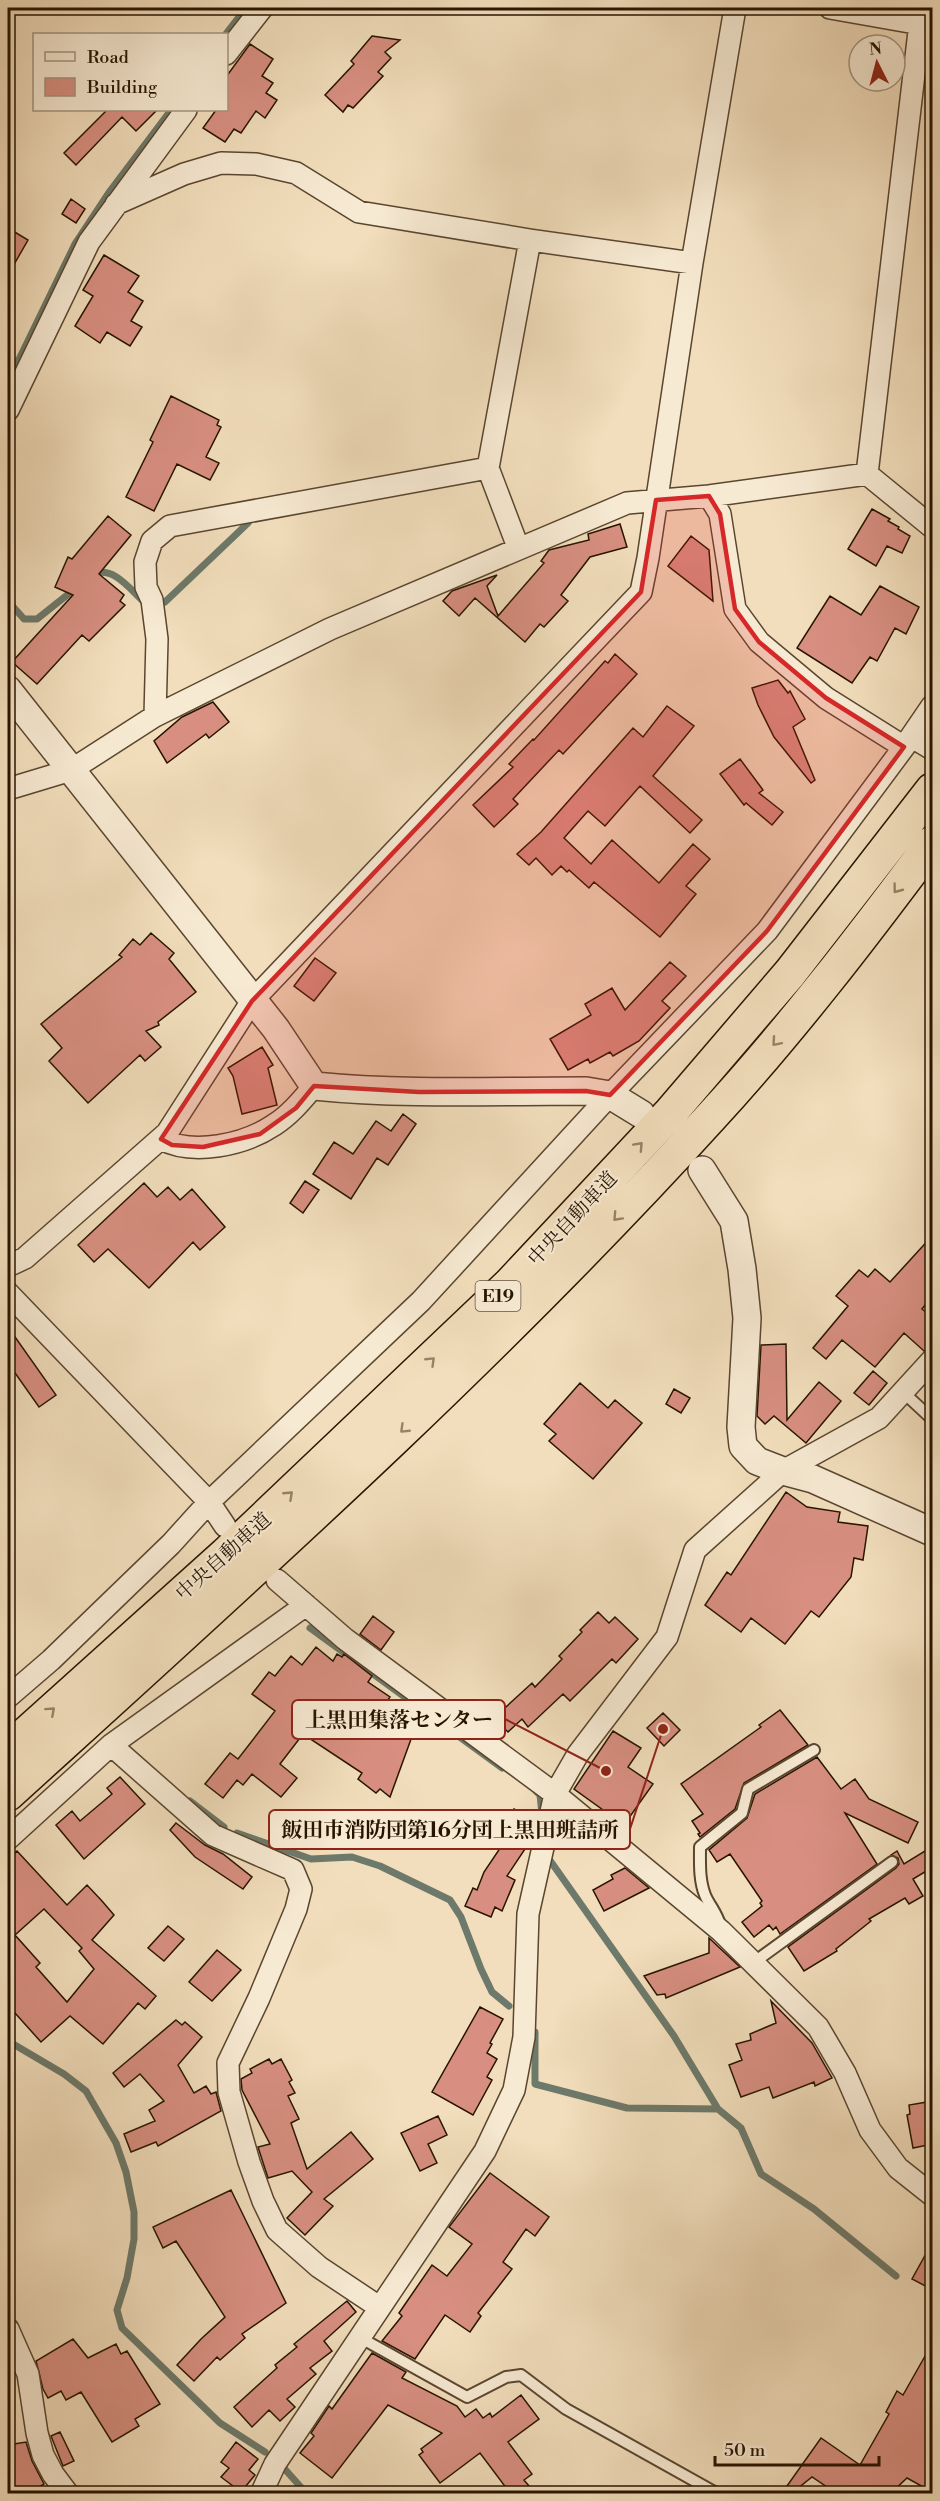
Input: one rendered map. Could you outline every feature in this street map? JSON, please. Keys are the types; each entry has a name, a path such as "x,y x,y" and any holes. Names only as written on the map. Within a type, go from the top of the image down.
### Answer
{"highway":[{"name":"中央自動車道","path":"8,1750 226,1554 510,1284 671,1112 790,974 933,790"},
{"name":"中央自動車道","path":"8,1794 355,1478 562,1275 712,1117 821,989 933,843"}],"street":[{"path":"228,51 262,8"},
{"path":"8,1266 25,1258 168,1133 252,1001 641,592 735,8"},
{"path":"830,8 926,24 867,474"},
{"path":"8,410 89,242 185,111"},
{"path":"116,204 184,174 220,163 256,164 296,173 359,212 692,264"},
{"path":"519,547 488,468 530,240"},
{"path":"155,716 157,639 152,600 146,587 145,562 152,541 170,526 488,468"},
{"path":"8,789 71,770 155,716 330,629 627,503 709,496 867,474 933,527"},
{"path":"709,496 720,514 735,609 759,642 826,698 908,742 933,749"},
{"path":"8,690 276,1029 314,1086"},
{"path":"8,1696 51,1660 171,1544 209,1502 421,1301 610,1095 767,931 933,706"},
{"path":"314,1086 419,1092 586,1091 610,1095 641,1114"},
{"path":"161,1139 172,1145 203,1147 235,1142 260,1134 296,1108 314,1086"},
{"path":"702,1170 734,1221 742,1269 747,1318 741,1427 743,1446 757,1461 813,1479 933,1532"},
{"path":"8,1293 209,1502 225,1526"},
{"path":"261,2493 275,2464 485,2151 514,2091 524,2037 528,1914 555,1794 578,1754 667,1637 695,1550 783,1471 879,1418 933,1360"},
{"path":"277,1580 345,1639 555,1794 721,1931 818,2027 846,2073 870,2130 898,2168 933,2195"},
{"path":"8,1839 111,1745 306,1605"},
{"path":"111,1745 213,1835 293,1870 301,1889 296,1909 259,1998 228,2063 230,2092 249,2162 263,2201 277,2230 319,2267 379,2307"},
{"path":"8,2329 28,2374 37,2433 43,2454 53,2474 68,2493"}],"lane":[{"path":"903,1392 933,1419"},
{"path":"721,1931 718,1916 705,1894 700,1873 700,1847 742,1814 748,1790 814,1750"},
{"path":"753,1963 892,1862"},
{"path":"359,2337 467,2397 506,2377 521,2375 566,2409 718,2493"}],"highlighted area":[{"path":"709,496 720,514 735,609 759,642 826,698 904,747 767,931 610,1095 586,1091 419,1092 314,1086 296,1108 260,1134 203,1147 172,1145 161,1139 252,1001 641,592 656,500"}],"building":[{"path":"372,36 400,40 385,52 391,58 378,72 383,76 353,108 348,105 343,112 325,95 354,64 351,61"},
{"path":"250,44 273,59 262,76 273,83 266,93 277,100 265,118 256,111 241,133 234,129 225,142 203,128 215,111 228,111 228,74"},
{"path":"106,111 156,111 136,131 122,117 76,165 64,153"},
{"path":"71,199 85,209 76,223 62,214"},
{"path":"8,228 28,240 8,275"},
{"path":"104,255 139,276 128,292 143,301 131,321 142,327 130,346 107,332 100,343 75,326 93,296 83,290"},
{"path":"171,396 219,420 217,425 221,427 206,457 219,463 210,480 177,464 154,511 126,497 153,442 150,440"},
{"path":"872,509 890,519 888,521 910,536 902,553 887,546 876,566 848,549"},
{"path":"108,516 131,535 99,574 124,595 120,601 125,605 89,641 82,635 37,684 12,662 73,595 55,587 68,557 72,559"},
{"path":"620,524 627,547 590,557 561,595 568,601 544,627 540,624 525,642 475,598 459,616 443,601 452,591 497,575 487,586 498,616 544,563 541,561 549,550 589,540 588,534"},
{"path":"691,536 709,550 713,601 668,566"},
{"path":"880,586 919,607 906,634 895,628 877,661 870,657 852,683 797,648 830,596 861,615"},
{"path":"615,654 637,674 563,754 559,750 513,799 518,804 494,827 473,805 513,767 509,764 534,740 605,661 608,663"},
{"path":"778,680 788,693 790,691 805,719 793,727 815,780 811,783 774,737 752,688"},
{"path":"213,702 229,722 209,738 206,734 167,763 154,741 182,717"},
{"path":"667,706 694,726 653,776 702,820 690,833 640,786 605,826 588,811 564,838 591,864 612,840 659,883 693,844 710,859 686,886 696,894 660,937 594,882 589,888 561,866 552,875 536,858 529,865 517,854 541,832 633,728 643,737"},
{"path":"740,759 763,790 759,793 783,812 772,825 746,803 744,805 720,774"},
{"path":"151,933 174,953 169,959 196,992 158,1022 159,1025 146,1031 161,1047 145,1061 140,1055 88,1103 49,1061 62,1048 41,1024 122,957 119,955 133,939 140,945"},
{"path":"315,958 336,973 314,1001 294,986"},
{"path":"670,962 686,976 662,1001 670,1008 639,1041 613,1056 610,1052 590,1063 588,1059 568,1070 550,1039 591,1015 585,1004 612,988 625,1010"},
{"path":"262,1047 273,1065 268,1068 277,1105 242,1114 233,1076 228,1068"},
{"path":"403,1114 416,1124 388,1165 377,1158 351,1199 313,1174 334,1142 353,1154 376,1121 391,1131"},
{"path":"305,1181 319,1190 303,1213 290,1203"},
{"path":"144,1183 157,1197 168,1187 180,1200 192,1189 225,1227 200,1250 193,1242 149,1288 108,1249 94,1262 78,1245"},
{"path":"933,1235 933,1295 922,1309 933,1318 933,1348 924,1351 904,1333 875,1367 842,1340 826,1359 813,1348 848,1306 836,1296 859,1270 868,1277 875,1269 890,1282"},
{"path":"8,1327 56,1395 39,1407 8,1363"},
{"path":"786,1344 787,1420 819,1382 841,1401 806,1443 774,1416 765,1424 757,1416 761,1345"},
{"path":"873,1371 887,1383 869,1405 854,1393"},
{"path":"580,1383 608,1408 615,1400 642,1423 593,1479 549,1441 556,1434 544,1424"},
{"path":"674,1389 690,1398 681,1413 666,1404"},
{"path":"786,1492 807,1507 840,1512 838,1522 868,1526 863,1560 854,1558 851,1577 819,1617 811,1611 785,1644 751,1618 741,1632 705,1605 727,1572 731,1575"},
{"path":"598,1612 609,1623 615,1617 638,1639 616,1663 612,1659 570,1701 563,1694 528,1727 522,1719 508,1732 494,1718 532,1683 535,1687 562,1659 559,1656"},
{"path":"373,1616 394,1632 381,1650 360,1634"},
{"path":"316,1647 333,1661 337,1654 342,1657 344,1654 372,1676 368,1682 390,1697 385,1704 418,1720 390,1797 380,1789 376,1793 358,1779 362,1773 303,1734 280,1764 297,1778 281,1797 252,1774 243,1785 237,1780 223,1798 205,1784 230,1753 238,1759 275,1711 252,1694 269,1672 275,1676 291,1656 302,1665"},
{"path":"780,1710 808,1745 744,1783 735,1809 700,1837 692,1821 703,1814 681,1784 761,1727 759,1725"},
{"path":"663,1713 680,1730 664,1746 647,1728"},
{"path":"613,1731 641,1748 628,1767 653,1784 624,1825 574,1789"},
{"path":"817,1757 841,1789 855,1779 869,1799 918,1822 908,1843 845,1813 877,1864 780,1934 776,1927 773,1930 769,1925 754,1937 742,1922 762,1906 760,1903 762,1901 730,1854 717,1862 709,1850 747,1818 755,1794"},
{"path":"120,1777 145,1804 84,1859 56,1825 72,1811 80,1821 112,1794 107,1788"},
{"path":"514,1809 534,1822 521,1842 527,1846 507,1876 515,1880 502,1911 495,1907 491,1917 465,1906 473,1888 477,1890 484,1872 509,1835 501,1829"},
{"path":"176,1823 205,1845 223,1854 252,1877 243,1889 195,1857 170,1830"},
{"path":"933,1846 933,1867 913,1879 923,1896 909,1904 905,1898 869,1919 871,1921 836,1949 837,1951 804,1971 788,1947 896,1868 899,1864 898,1858 891,1855 897,1851 904,1864"},
{"path":"17,1851 67,1905 87,1885 114,1915 92,1940 156,1996 145,2009 138,2003 103,2044 70,2016 41,2042 15,2013 8,2019 8,1859","holes":["44,1909 82,1948 79,1951 94,1969 67,2002 36,1967 40,1963 15,1935"]},
{"path":"625,1868 649,1888 604,1911 593,1890 613,1879 611,1875"},
{"path":"168,1926 184,1939 164,1961 148,1948"},
{"path":"709,1938 740,1967 666,1998 665,1994 657,1995 644,1976 709,1953"},
{"path":"217,1950 241,1970 212,2001 189,1982"},
{"path":"771,2001 812,2043 832,2078 815,2086 814,2082 773,2098 769,2087 741,2097 729,2065 742,2060 736,2044 751,2040 750,2034 776,2023"},
{"path":"480,2007 503,2019 487,2053 497,2059 487,2077 492,2080 473,2115 432,2092"},
{"path":"176,2020 182,2025 185,2022 202,2037 178,2065 194,2093 206,2086 211,2094 216,2092 221,2111 158,2146 156,2142 131,2152 124,2134 155,2121 149,2110 164,2101 140,2074 124,2087 113,2073"},
{"path":"269,2059 272,2064 281,2059 292,2080 289,2082 295,2093 288,2096 299,2119 291,2123 307,2169 351,2132 373,2159 324,2199 333,2206 305,2235 287,2218 312,2192 292,2171 268,2178 258,2147 270,2144 242,2090 241,2079 252,2073 250,2069"},
{"path":"933,2101 933,2144 913,2148 907,2115 910,2114 909,2105"},
{"path":"438,2116 447,2135 428,2144 437,2163 420,2171 401,2133"},
{"path":"490,2173 549,2217 535,2236 526,2229 503,2262 512,2269 478,2313 481,2316 470,2332 445,2315 415,2359 382,2341 402,2316 399,2313 432,2265 447,2276 472,2244 449,2227"},
{"path":"231,2190 286,2303 242,2334 245,2338 220,2360 217,2357 194,2381 177,2365 225,2317 176,2241 163,2248 153,2227"},
{"path":"933,2241 933,2290 912,2279"},
{"path":"347,2301 356,2312 324,2341 332,2351 310,2368 316,2374 287,2399 295,2407 280,2421 269,2410 252,2427 234,2407 277,2368 275,2365 297,2347 294,2344"},
{"path":"73,2339 88,2358 116,2344 121,2354 127,2351 160,2404 135,2419 139,2426 112,2442 81,2392 66,2400 61,2391 48,2398 43,2389 36,2361"},
{"path":"933,2342 933,2475 925,2488 907,2478 891,2493 836,2493 812,2477 792,2493 782,2493 821,2438 860,2465 889,2414 886,2412 897,2391 903,2395"},
{"path":"372,2353 406,2372 402,2378 457,2406 465,2417 476,2409 483,2418 490,2413 492,2417 521,2395 539,2419 508,2442 532,2474 524,2480 535,2493 510,2493 480,2453 440,2483 419,2455 423,2452 421,2449 442,2433 388,2405 332,2478 300,2453 314,2436 311,2433 329,2406 332,2409"},
{"path":"60,2432 74,2461 63,2466 51,2436"},
{"path":"26,2442 32,2461 44,2484 30,2493 8,2493 8,2445"},
{"path":"236,2442 258,2459 249,2470 255,2475 241,2492 221,2477 229,2468 221,2462"}],"waterway":[{"path":"227,33 246,8"},
{"path":"10,378 75,244 110,191 170,111"},
{"path":"165,602 248,523"},
{"path":"92,575 99,572 114,575 144,602"},
{"path":"8,601 24,619 37,619 76,588"},
{"path":"310,1628 502,1768"},
{"path":"536,1791 540,1795 542,1814"},
{"path":"190,1801 224,1827"},
{"path":"237,1833 311,1859 352,1857 380,1866 450,1900 461,1917 492,1992 509,2006"},
{"path":"549,1859 674,2036 718,2109"},
{"path":"535,2032 535,2084 627,2108 718,2109 741,2128 761,2174 814,2209 896,2276"},
{"path":"8,2041 64,2074 86,2091 116,2143 126,2172 134,2212 134,2239 127,2278 117,2310 122,2328 220,2423 265,2452"},
{"path":"282,2466 307,2494"}],"place":[{"name":"飯田市消防団第16分団上黒田班詰所","path":"663,1729"},
{"name":"上黒田集落センター","path":"606,1771"}]}
